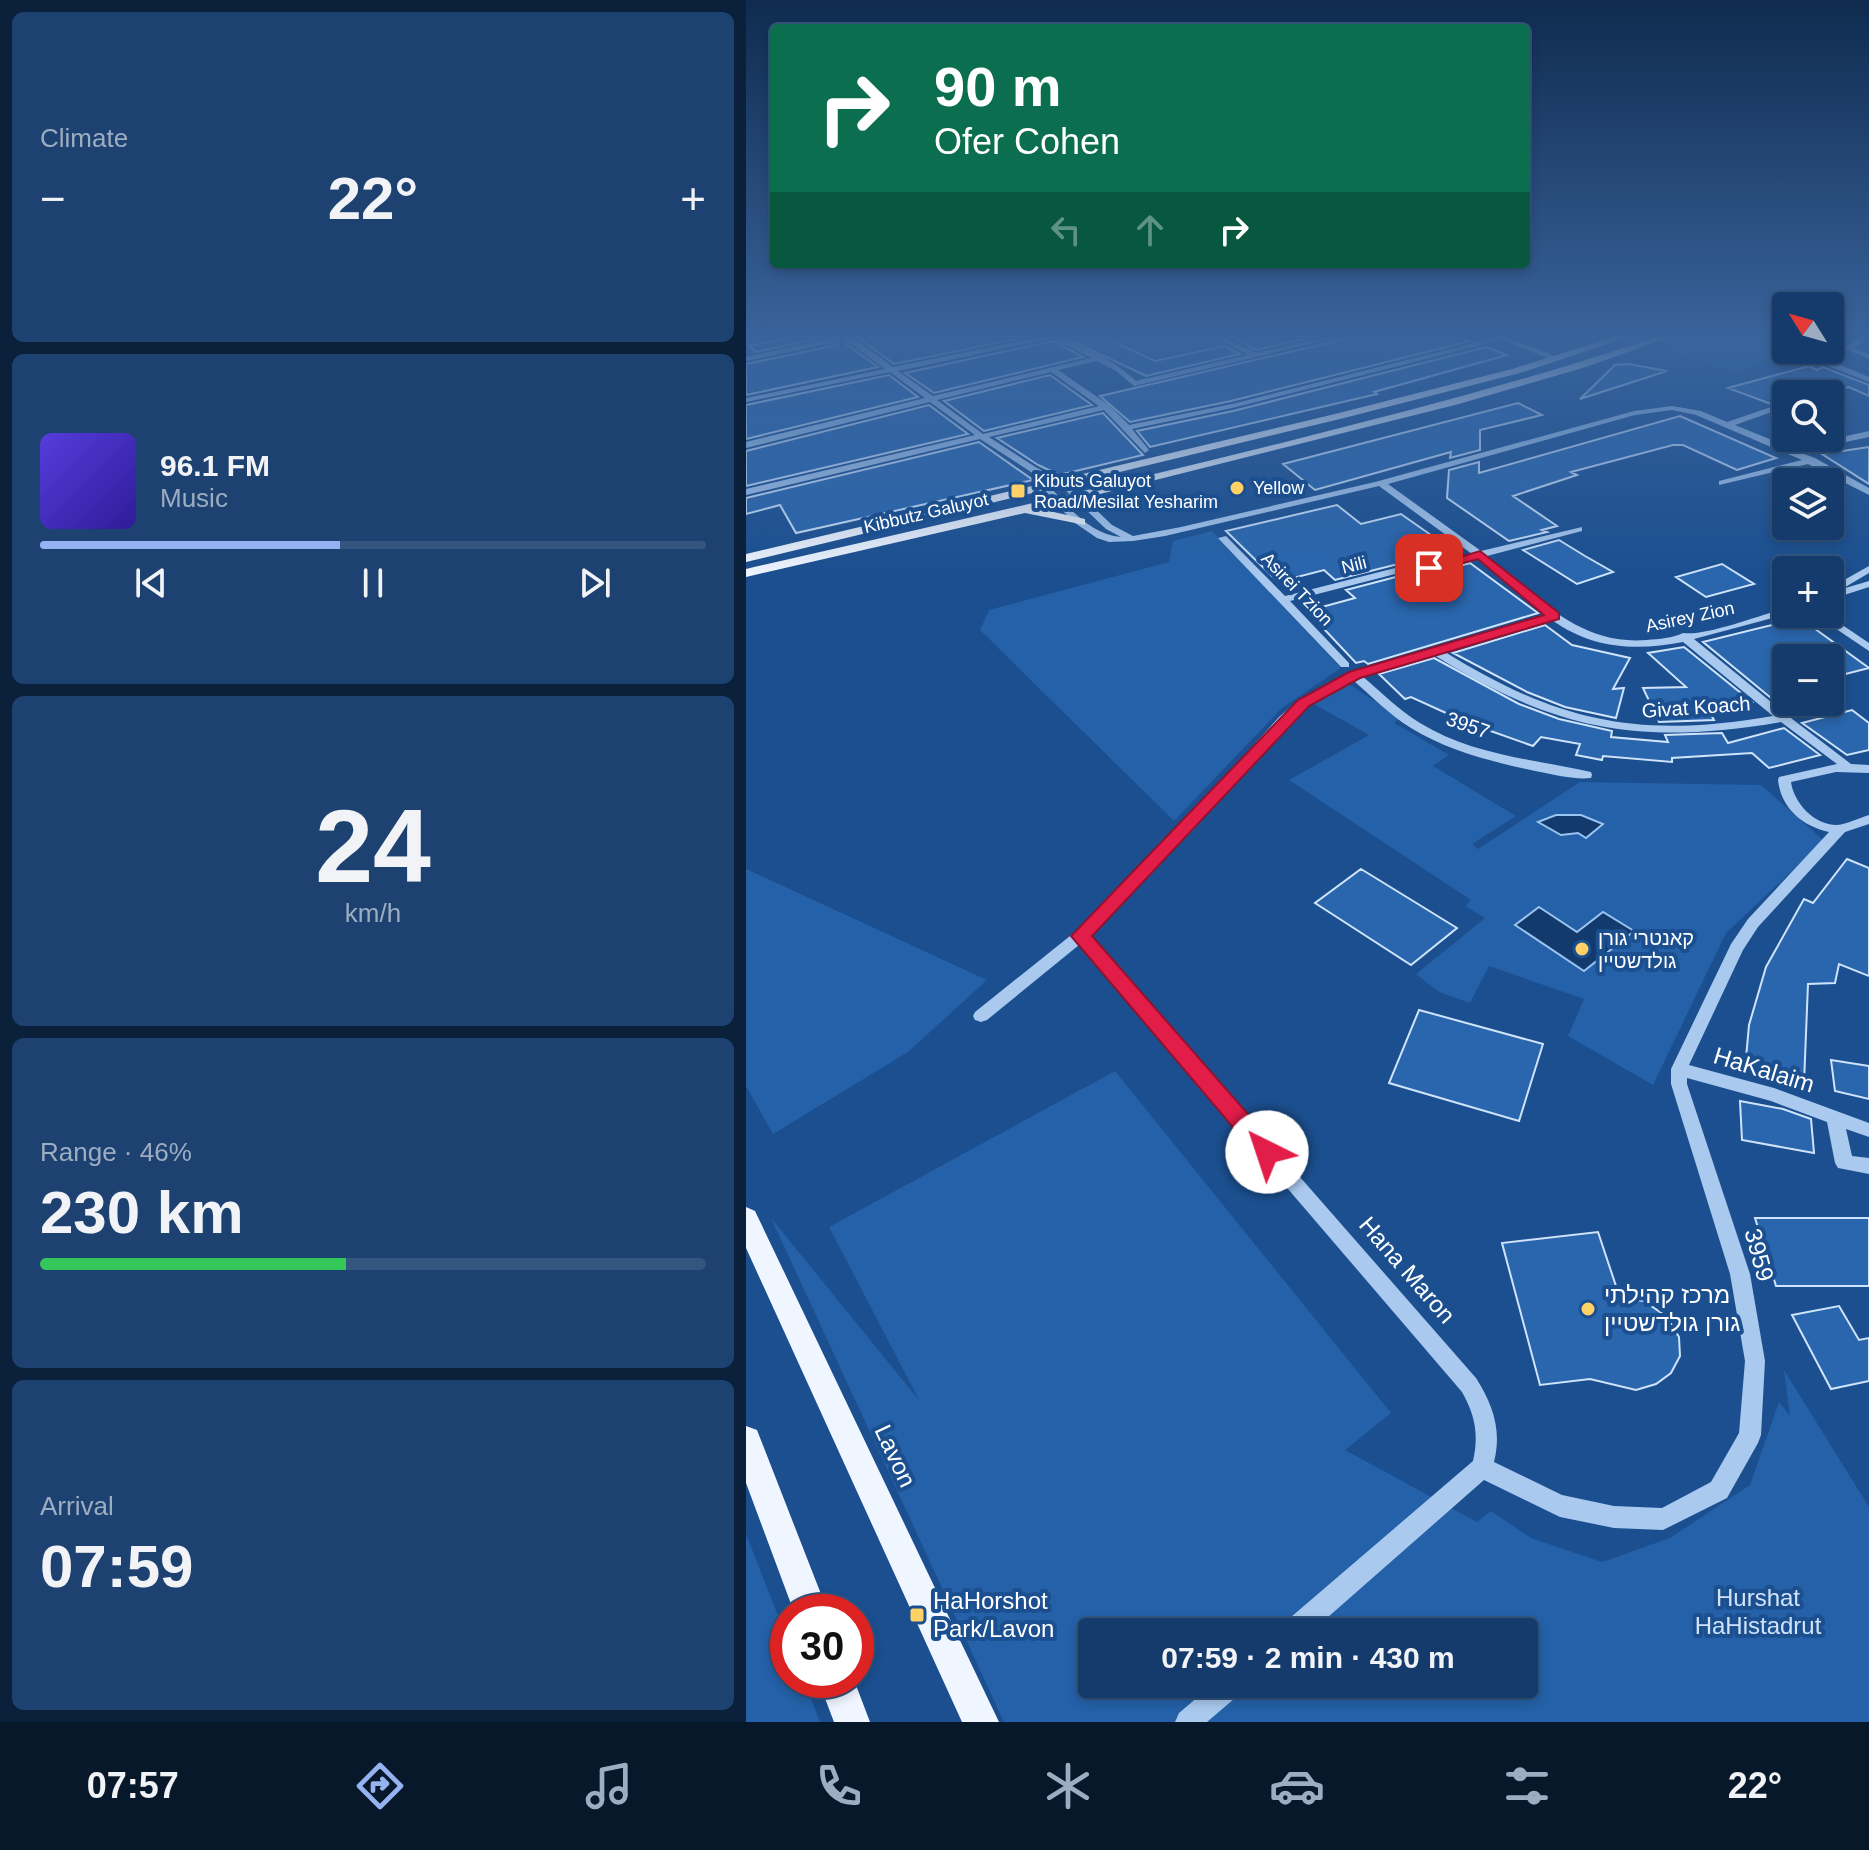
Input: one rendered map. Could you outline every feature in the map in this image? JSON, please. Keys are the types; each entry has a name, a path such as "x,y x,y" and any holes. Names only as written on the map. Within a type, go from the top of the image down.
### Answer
{"main road":[{"name":"Kibbutz Galuyot","path":"746,558 1064,484 1332,416"},
{"name":"Kibbutz Galuyot","path":"746,573 1078,497 1397,416"},
{"path":"1011,512 1040,512 1080,522"},
{"name":"Lavon","path":"746,1219 981,1722"},
{"path":"746,1441 804,1594"},
{"path":"843,1698 852,1722"}],"street":[{"path":"746,445 863,416"},
{"path":"953,416 1034,470 1064,484 1109,527 1129,537"},
{"path":"746,492 1066,416"},
{"path":"1117,416 1129,427 1145,450"},
{"path":"1129,427 1181,416"},
{"path":"1034,470 1080,522 1106,539 1129,537 1294,505 1382,484 1622,416"},
{"path":"1699,416 1772,443"},
{"path":"1727,425 1751,416"},
{"path":"1844,439 1869,434"},
{"path":"1793,452 1869,492"},
{"path":"1722,483 1812,460"},
{"name":"Asirey Zion","path":"1382,484 1480,555 1575,631 1621,644 1642,644 1772,614"},
{"name":"Nili","path":"1282,600 1411,567 1429,568 1579,529"},
{"name":"Asirei Tzion","path":"1223,538 1349,670"},
{"path":"1844,585 1869,569"},
{"path":"1844,590 1869,584"},
{"path":"981,1016 1080,936 1188,827 1283,720 1349,670 1437,652 1554,616"},
{"path":"1840,628 1869,648"},
{"path":"1683,636 1846,765"},
{"name":"Givat Koach","path":"1437,652 1493,686 1565,716 1633,731 1699,730 1783,718"},
{"name":"3957","path":"1349,670 1395,711 1427,732 1509,760 1586,775"},
{"path":"1840,829 1815,823 1799,813 1784,792 1784,780 1846,765 1869,769"},
{"path":"1679,1069 1736,948 1753,923 1840,829 1869,819"},
{"name":"Hana Maron","path":"1080,936 1469,1385 1485,1409 1489,1442 1482,1467"},
{"name":"HaKalaim","path":"1679,1069 1774,1095 1869,1130"},
{"name":"3959","path":"1482,1467 1560,1506 1614,1517 1663,1519 1719,1490 1750,1435 1755,1361 1740,1274 1679,1084 1679,1069"},
{"path":"1835,1118 1844,1163 1869,1166"},
{"path":"1309,1618 1482,1467"},
{"path":"1188,1722 1216,1698"}],"green space":[{"path":"1212,531 1341,668 1282,708 1174,821 980,630 989,610 1169,562 1173,541"},
{"name":"קאנטרי גורן גולדשטיין","path":"1349,684 1400,718 1394,723 1449,755 1433,766 1516,816 1472,844 1478,849 1580,782 1761,785 1824,841 1726,933 1653,1085 1568,1036 1584,999 1489,966 1470,1003 1439,992 1416,974 1485,918 1465,906 1471,900 1289,780 1369,735 1312,703"},
{"path":"746,869 987,980 908,1052 773,1134 746,1086"},
{"name":"Hurshat HaHistadrut","path":"1115,1071 1391,1413 1345,1450 1477,1522 1491,1511 1531,1538 1602,1562 1670,1538 1750,1485 1779,1402 1790,1416 1784,1370 1869,1507 1869,1722 1004,1722 771,1218 919,1400 829,1227"},
{"path":"746,1534 770,1595 770,1698 811,1698 820,1722 746,1722"}],"shaded area":[{"path":"1556,815 1581,815 1603,824 1586,838 1578,833 1561,835 1538,822"},
{"path":"1539,907 1577,932 1603,912 1634,931 1584,971 1515,925"}],"building":[{"path":"746,416 839,416 746,439"},
{"path":"884,416 944,416 968,434 746,486 746,451"},
{"path":"964,416 1045,416 984,431"},
{"path":"1089,416 1106,416 1143,455 1059,475 997,438"},
{"path":"1123,416 1157,416 1130,422"},
{"path":"1207,416 1281,416 1150,447 1137,431"},
{"path":"1467,416 1536,416 1480,430 1480,450 1450,458 1451,452 1315,490 1283,464"},
{"path":"1679,416 1776,458 1737,470 1683,445 1673,445 1571,472 1577,475 1513,496 1557,526 1542,530 1547,532 1509,541 1447,498 1449,470 1479,462 1479,473"},
{"path":"979,442 1033,480 796,533 780,505 746,514 746,498"},
{"path":"1869,447 1869,484 1822,454"},
{"path":"1337,505 1361,524 1401,514 1458,554 1429,562 1410,561 1335,580 1324,570 1278,582 1226,531"},
{"path":"1559,540 1613,572 1577,584 1523,550"},
{"path":"1470,563 1538,613 1368,664 1364,661 1356,663 1307,611 1355,598 1346,590 1411,573 1430,574"},
{"path":"1722,564 1754,584 1706,597 1676,577"},
{"path":"1545,625 1572,645 1630,658 1613,689 1624,688 1616,718 1565,707 1527,692 1453,653"},
{"path":"1772,625 1772,628 1814,628 1836,644 1772,644 1771,698 1703,642"},
{"path":"1684,647 1752,702 1709,711 1714,720 1659,722 1643,688 1686,687 1648,653"},
{"path":"1844,650 1869,668 1844,674"},
{"path":"1434,658 1519,704 1559,719 1612,731 1611,737 1668,742 1665,735 1722,733 1728,743 1784,728 1820,755 1769,768 1752,753 1672,758 1672,762 1603,756 1602,760 1576,755 1580,744 1541,737 1533,746 1468,723 1411,697 1405,699 1379,674"},
{"path":"1852,710 1869,723 1869,750 1847,755 1802,723 1829,716 1844,716 1844,712"},
{"path":"1847,859 1869,868 1869,976 1839,964 1835,983 1808,984 1804,1083 1745,1069 1749,1025 1766,967 1804,899 1813,903"},
{"path":"1361,869 1457,928 1411,965 1315,903"},
{"path":"1419,1010 1543,1044 1519,1121 1389,1083"},
{"path":"1831,1060 1869,1066 1869,1099 1835,1091"},
{"path":"1740,1101 1783,1109 1811,1119 1814,1153 1742,1140"},
{"path":"1755,1218 1869,1218 1869,1286 1776,1286"},
{"name":"מרכז קהילתי גורן גולדשטיין","path":"1598,1232 1620,1298 1644,1301 1667,1317 1679,1337 1680,1356 1671,1373 1656,1384 1636,1390 1590,1379 1540,1385 1502,1243"},
{"path":"1839,1306 1859,1340 1869,1338 1869,1381 1831,1389 1792,1315"}],"place":[{"name":"Yellow","path":"1237,488"},
{"name":"Kibuts Galuyot Road/Mesilat Yesharim","path":"1018,491"},
{"name":"קאנטרי גורן גולדשטיין","path":"1582,949"},
{"name":"מרכז קהילתי גורן גולדשטיין","path":"1588,1309"},
{"name":"HaHorshot Park/Lavon","path":"917,1615"}],"route":[{"path":"1267,1152 1080,936 1188,827 1283,720 1303,703 1354,675 1554,616 1480,555 1429,568"}]}
